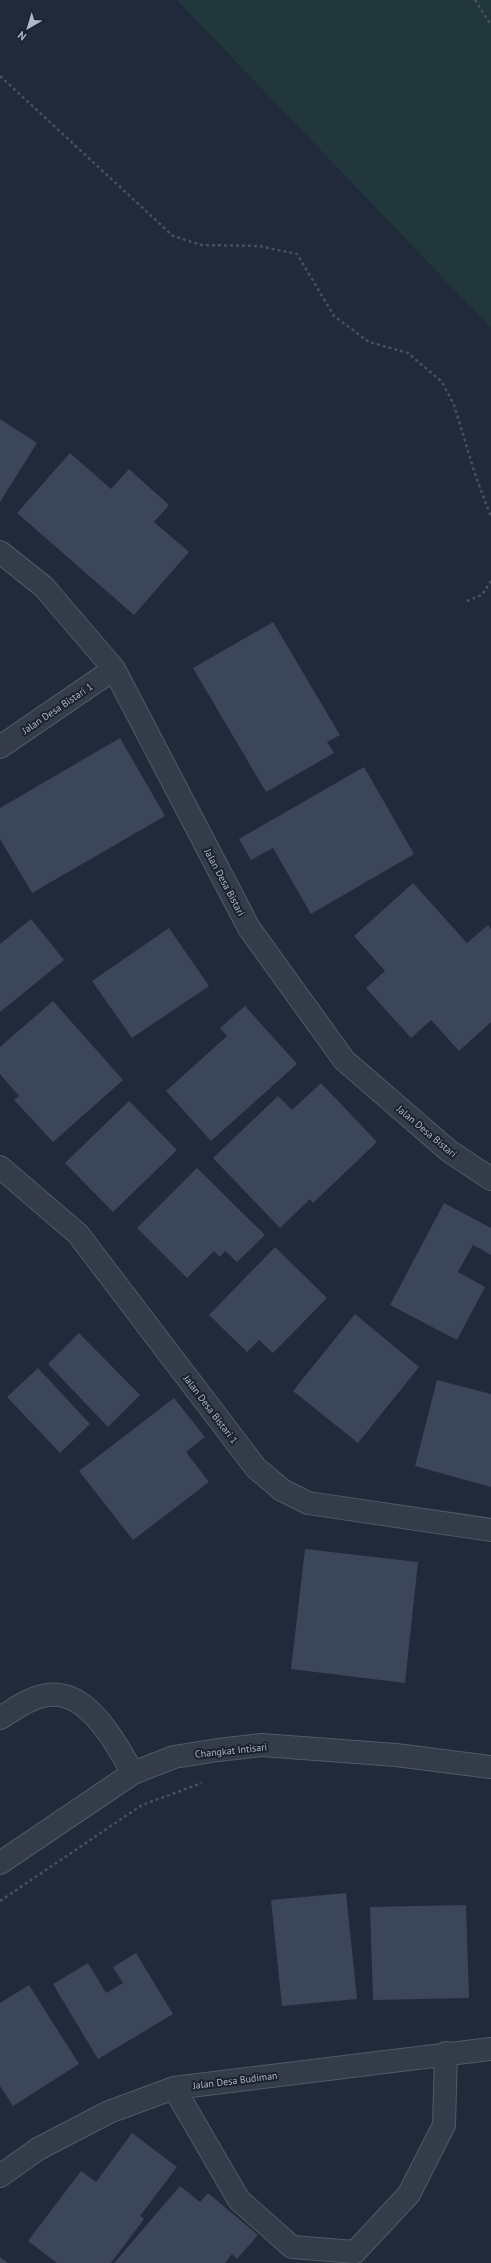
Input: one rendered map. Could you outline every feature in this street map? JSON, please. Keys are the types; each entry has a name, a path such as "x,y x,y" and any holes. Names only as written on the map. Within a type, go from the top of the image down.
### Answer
{"street":[{"name":"Jalan Desa Bistari","path":"0,552 44,586 114,669 249,928 344,1060 449,1151 491,1179"},
{"name":"Jalan Desa Bistari 1","path":"0,747 114,669"},
{"name":"Jalan Desa Bistari 1","path":"0,1167 78,1234 256,1468 282,1490 308,1503 491,1530"},
{"path":"0,1718 30,1700 54,1694 76,1699 98,1717 133,1773"},
{"name":"Changkat Intisari","path":"0,1863 133,1773 174,1757 262,1745 396,1754 491,1767"},
{"name":"Jalan Desa Budiman","path":"0,2176 38,2149 109,2112 174,2088 491,2049"},
{"path":"174,2088 239,2200 292,2247 355,2252 409,2194 444,2125 446,2054"}],"path":[{"path":"475,0 491,25"},
{"path":"0,76 173,236 201,245 259,246 297,254 334,316 369,342 408,353 442,382 454,405 475,474 491,517"},
{"path":"467,601 482,595 491,581"},
{"path":"0,1901 142,1805 206,1781"}],"green space":[{"path":"177,0 491,0 491,328"}],"building":[{"path":"0,419 37,443 0,502"},
{"path":"70,453 111,489 129,469 169,505 154,522 189,552 134,615 17,513"},
{"path":"273,622 340,735 327,742 334,753 266,792 193,668"},
{"path":"120,738 165,816 32,893 0,839 0,808"},
{"path":"364,767 414,854 311,914 273,848 251,860 239,839"},
{"path":"413,883 467,943 488,925 491,929 491,1022 459,1051 431,1020 411,1038 366,988 385,971 354,936"},
{"path":"31,919 64,960 0,1012 0,944"},
{"path":"169,928 209,986 132,1038 92,981"},
{"path":"53,1001 123,1080 53,1142 14,1100 19,1096 0,1074 0,1047"},
{"path":"245,1006 297,1064 211,1141 166,1091 227,1036 220,1028"},
{"path":"321,1083 377,1142 313,1203 310,1199 280,1228 213,1158 278,1096 292,1110"},
{"path":"129,1101 177,1150 113,1212 65,1163"},
{"path":"197,1168 265,1235 237,1262 225,1251 220,1257 214,1251 187,1278 137,1228"},
{"path":"444,1203 491,1228 491,1255 473,1245 458,1272 485,1287 457,1340 390,1305"},
{"path":"275,1247 327,1298 273,1353 259,1340 247,1352 209,1315"},
{"path":"355,1314 419,1367 358,1443 293,1391"},
{"path":"79,1333 140,1395 108,1427 48,1364"},
{"path":"38,1368 90,1424 60,1453 7,1397"},
{"path":"437,1380 491,1394 491,1487 415,1466"},
{"path":"174,1398 205,1437 186,1452 209,1482 133,1540 79,1471"},
{"path":"305,1549 418,1562 405,1683 291,1669"},
{"path":"346,1893 357,1999 282,2006 271,1900"},
{"path":"466,1905 469,1998 373,2000 370,1907"},
{"path":"136,1953 173,2014 98,2059 53,1984 88,1963 106,1993 123,1983 113,1967"},
{"path":"29,1985 79,2064 13,2106 0,2086 0,2003"},
{"path":"132,2133 177,2167 140,2216 144,2219 111,2263 57,2263 28,2241 81,2171 96,2182"},
{"path":"180,2186 200,2202 208,2193 258,2235 237,2259 232,2254 225,2263 114,2263"},
{"path":"0,2257 8,2263 0,2263"}]}
